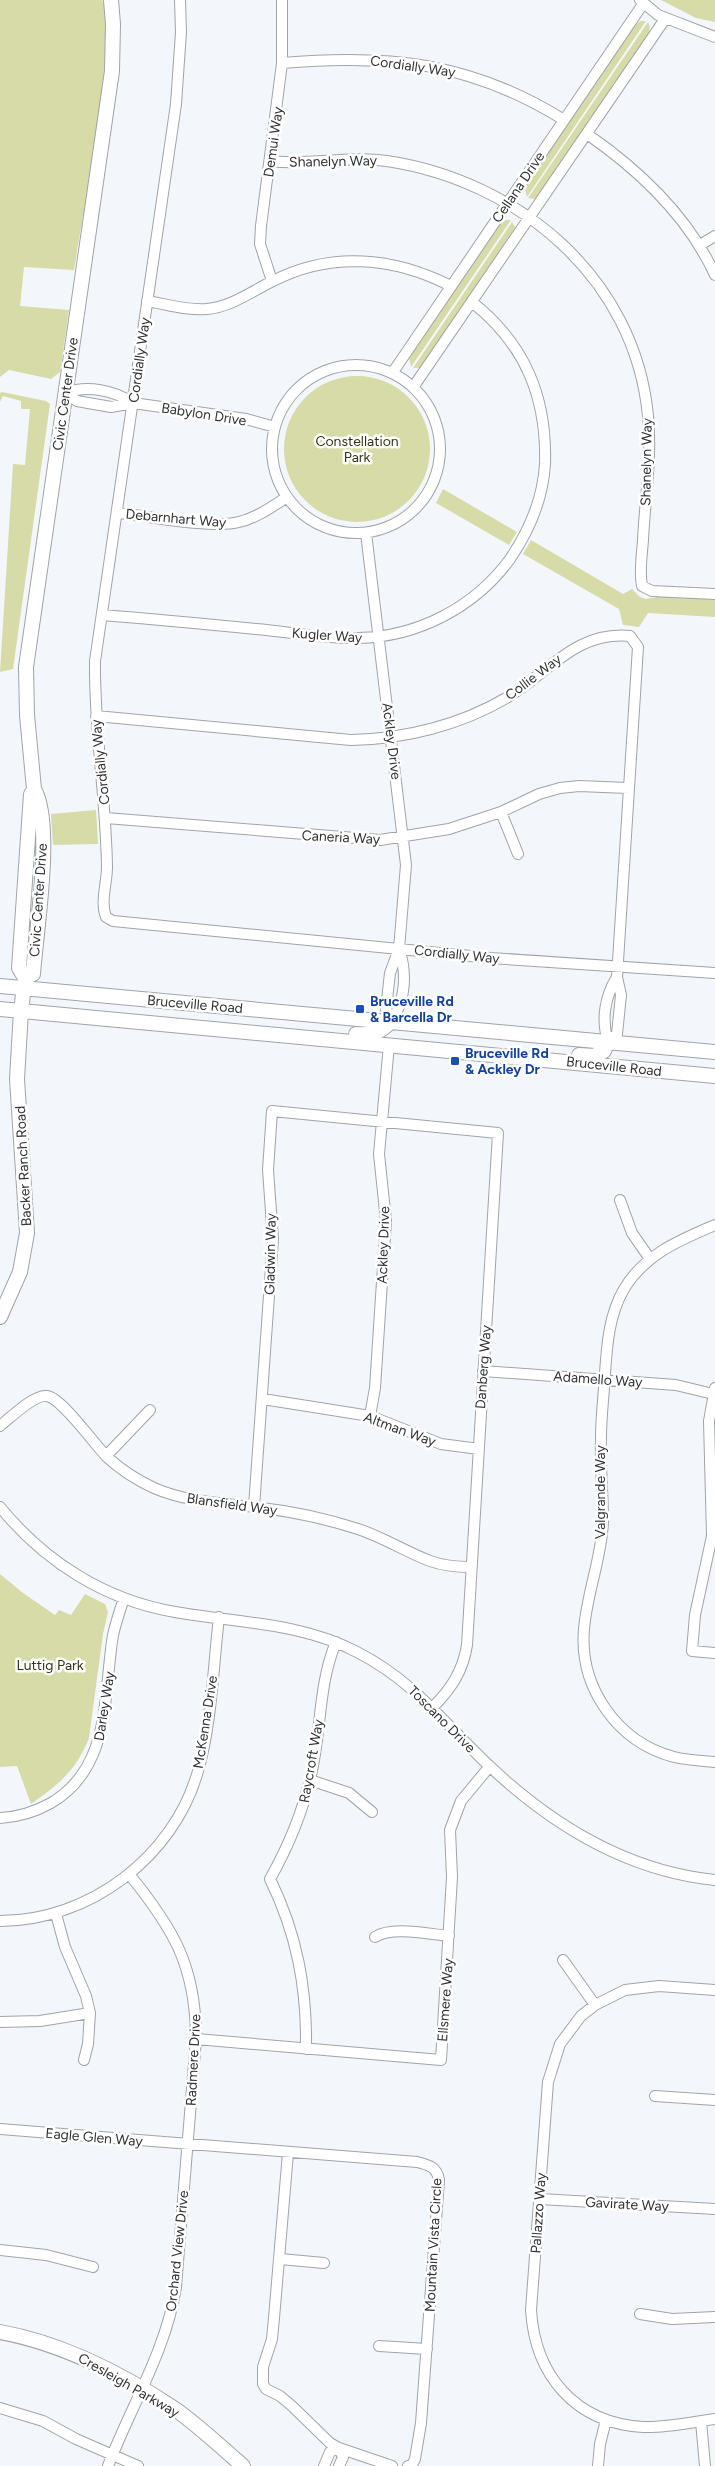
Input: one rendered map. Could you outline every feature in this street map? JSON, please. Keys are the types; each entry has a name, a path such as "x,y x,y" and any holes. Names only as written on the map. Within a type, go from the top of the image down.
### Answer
{"main road":[{"name":"Civic Center Drive","path":"20,1011 24,983 19,968 30,834 30,795 34,789 27,715 26,667 112,70 114,24 111,0"},
{"name":"Bruceville Road","path":"0,986 24,983 715,1052"},
{"name":"Bruceville Road","path":"0,1009 715,1076"},
{"name":"Backer Ranch Road","path":"0,1317 20,1272 27,1233 17,1079 20,1011"},
{"name":"Bruceville Road","path":"293,1036 326,1031 374,1034 391,1021"},
{"name":"Bruceville Road","path":"514,1057 545,1052 594,1056 604,1051 608,1041"},
{"name":"Cresleigh Parkway","path":"0,2332 48,2343 142,2389 199,2428 243,2466"}],"street":[{"name":"Cordially Way","path":"180,0 179,74 118,513 95,661 96,716 106,818 107,872 104,907 109,919 618,972 715,973"},
{"name":"Demui Way","path":"272,281 260,244 282,63 282,0"},
{"path":"642,2 665,19 715,37"},
{"name":"Cellana Drive","path":"393,372 642,2"},
{"name":"Cellana Drive","path":"414,386 665,19"},
{"name":"Cordially Way","path":"282,63 339,59 389,61 444,68 506,89 564,120"},
{"path":"587,134 628,164 661,195 700,245 715,275"},
{"name":"Shanelyn Way","path":"270,161 291,163 360,159 385,160 450,175 481,188 530,217 567,247 594,278 619,317 639,369 645,397 649,437 642,586 652,591 715,594"},
{"path":"700,245 715,236"},
{"path":"147,301 208,309 232,302 272,281 321,263 359,260 407,268 451,286"},
{"name":"Kugler Way","path":"102,615 356,638 410,630 438,619 481,592 505,566 523,539 540,492 544,472 545,432 538,394 522,359 511,341 491,317 472,302"},
{"path":"345,366 365,366 393,372 414,386 428,404 438,425 441,447 436,477 423,500 406,517 386,528 366,533 343,532 320,526 300,513 287,497 278,481 273,459 274,427 291,396 316,375 345,366"},
{"name":"Babylon Drive","path":"65,393 79,388 115,393 133,403 246,419 274,427"},
{"name":"Debarnhart Way","path":"118,513 221,524 232,523 257,515 287,497"},
{"name":"Ackley Drive","path":"366,533 404,837 405,887 399,949 390,973 386,1009 391,1021"},
{"name":"Collie Way","path":"96,716 351,740 392,737 448,724 478,713 508,697 563,654 577,646 592,640 630,636 638,648 618,972 607,999 604,1030 608,1041"},
{"name":"Caneria Way","path":"106,818 363,840 404,837 449,829 501,812 539,794 560,788 579,786 628,788"},
{"path":"501,812 518,854"},
{"name":"Ackley Drive","path":"391,1021 399,1010 404,974 399,949"},
{"name":"Ackley Drive","path":"370,1416 375,1388 386,1221 380,1173 389,1045"},
{"name":"Gladwin Way","path":"254,1507 273,1239 268,1170 272,1111 383,1122"},
{"name":"Danberg Way","path":"383,1122 498,1133 465,1655 455,1682 433,1707"},
{"path":"620,1200 632,1233 650,1259"},
{"name":"Valgrande Way","path":"715,1224 671,1245 650,1259 634,1275 616,1306 608,1336 600,1436 603,1522 584,1627 587,1669 604,1708 625,1731 640,1742 674,1757 715,1762"},
{"name":"Adamello Way","path":"483,1371 676,1385 714,1391"},
{"path":"714,1391 709,1421 713,1523 710,1547 695,1615 692,1651 715,1653"},
{"name":"Blansfield Way","path":"0,1426 34,1400 47,1396 54,1398 106,1456 135,1478 175,1496 326,1519 380,1537 429,1561 444,1565 471,1567"},
{"name":"Altman Way","path":"263,1399 370,1416 441,1444 478,1449"},
{"path":"106,1456 150,1410"},
{"name":"Toscano Drive","path":"0,1507 30,1540 52,1558 84,1580 124,1598 174,1612 293,1628 336,1642 388,1670 433,1707 490,1766 556,1821 609,1851 656,1868 715,1880"},
{"name":"Darley Way","path":"0,1818 26,1814 57,1799 75,1784 94,1755 103,1722 114,1635 124,1598"},
{"name":"McKenna Drive","path":"0,1921 56,1914 97,1895 129,1874 158,1845 173,1825 189,1796 197,1774 206,1733 219,1617"},
{"name":"Raycroft Way","path":"306,2048 306,2000 300,1962 286,1915 270,1879 292,1836 310,1780 324,1675 336,1642"},
{"name":"Ellsmere Way","path":"196,2039 441,2060 452,1877 450,1845 453,1820 464,1797 490,1766"},
{"path":"310,1780 350,1793 372,1812"},
{"name":"Radmere Drive","path":"129,1874 164,1918 185,1961 195,2007 196,2039 188,2144"},
{"path":"56,1914 65,1947 86,1996 90,2013 88,2044 84,2060"},
{"path":"375,1937 388,1931 449,1936"},
{"path":"563,1960 595,2005"},
{"name":"Pallazzo Way","path":"715,1990 659,1986 625,1990 595,2005 570,2029 560,2044 548,2082 532,2310 535,2339 548,2372 562,2390 585,2409 606,2420 645,2427 715,2419"},
{"path":"0,2022 40,2021 90,2013"},
{"path":"655,2096 715,2100"},
{"name":"Eagle Glen Way","path":"0,2129 188,2144"},
{"name":"Mountain Vista Circle","path":"188,2144 417,2162 433,2167 438,2173 427,2349 417,2450 412,2465 408,2466"},
{"name":"Orchard View Drive","path":"108,2466 160,2350 172,2311 188,2144"},
{"path":"288,2153 280,2259 272,2332 263,2367 263,2384 266,2389 280,2396 317,2431 339,2448 392,2466"},
{"name":"Gavirate Way","path":"540,2199 715,2209"},
{"path":"0,2250 52,2256 93,2267"},
{"path":"280,2259 324,2262"},
{"path":"640,2314 672,2320 715,2317"},
{"path":"379,2346 427,2349"},
{"path":"0,2408 43,2421 138,2466"},
{"path":"598,2466 600,2444 606,2420"},
{"path":"701,2421 705,2466"},
{"path":"324,2466 330,2452 339,2448"},
{"path":"339,2448 343,2457 339,2466"}],"green space":[{"path":"0,0 102,0 106,18 106,48 97,129 74,270 24,267 20,306 69,310 60,372 51,379 9,370 0,377"},
{"path":"661,0 715,0 715,22 696,18"},
{"path":"641,21 646,21 527,197 525,188 635,25"},
{"path":"648,22 649,32 539,195 534,199 528,198"},
{"path":"506,220 511,220 411,367 409,358 500,224"},
{"path":"512,222 515,227 513,232 421,368 413,368"},
{"name":"Constellation Park","path":"357,376 385,381 409,397 425,421 430,449 425,477 409,501 385,517 357,522 329,517 305,501 289,477 284,449 289,421 305,397 329,381"},
{"path":"0,393 46,401 50,404 13,669 0,672 13,464 25,465 30,409 21,409 21,401 3,396 0,402"},
{"path":"443,489 517,532 509,545 436,503"},
{"path":"531,540 623,594 632,589 640,597 646,599 664,596 715,600 715,617 648,613 639,627 623,625 619,609 523,554"},
{"path":"96,810 98,844 53,845 51,814"},
{"name":"Luttig Park","path":"0,1574 55,1615 59,1610 71,1615 85,1594 105,1604 108,1612 103,1634 89,1738 66,1776 31,1804 17,1766 0,1767"}],"place":[{"name":"Bruceville Rd & Barcella Dr","path":"360,1009"},
{"name":"Bruceville Rd & Ackley Dr","path":"455,1061"}]}
